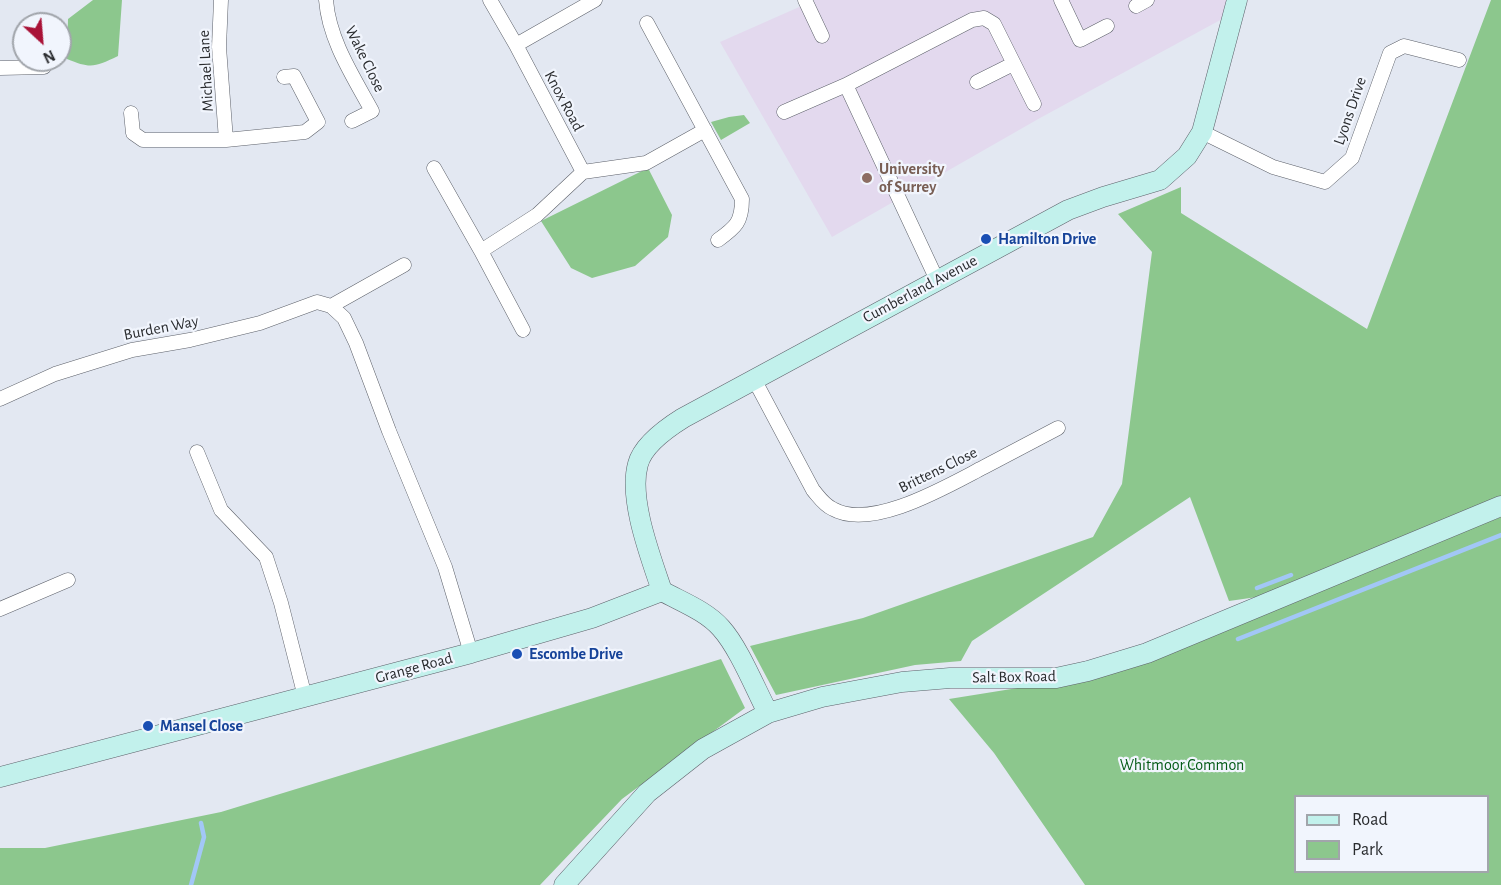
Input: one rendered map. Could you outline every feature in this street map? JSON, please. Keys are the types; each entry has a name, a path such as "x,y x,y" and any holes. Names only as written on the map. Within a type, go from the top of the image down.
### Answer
{"street":[{"name":"Michael Lane","path":"221,0 219,46 226,140"},
{"name":"Wake Close","path":"326,0 327,14 337,43 372,111 352,121"},
{"name":"Knox Road","path":"490,0 583,172"},
{"path":"516,45 595,0"},
{"path":"805,0 822,36"},
{"path":"1061,0 1080,40 1107,26"},
{"name":"Cumberland Avenue","path":"662,591 640,519 636,489 638,463 652,442 667,428 1068,210 1103,196 1160,180 1187,156 1202,132 1237,0"},
{"path":"784,112 846,85 972,20 984,18 994,24 1034,104"},
{"path":"647,23 742,199 742,215 734,228 718,240"},
{"name":"Lyons Drive","path":"1202,132 1273,167 1325,182 1352,158 1390,52 1404,46 1459,60"},
{"path":"977,82 1013,64"},
{"path":"131,112 133,133 143,140 226,140 305,132 318,122 294,76 285,77"},
{"path":"846,85 937,280"},
{"path":"482,251 537,215 583,172 646,163 705,130"},
{"path":"434,168 482,251 523,330"},
{"path":"404,264 331,306 344,318 356,343 389,431 445,567 471,653"},
{"name":"Burden Way","path":"0,399 55,374 132,350 190,340 260,323 317,302 331,306"},
{"name":"Brittens Close","path":"755,381 813,490 834,510 851,513 881,512 923,499 1058,428"},
{"path":"197,452 221,510 266,557 281,603 305,697"},
{"name":"Salt Box Road","path":"564,885 647,794 703,749 768,713 822,697 902,682 950,678 1056,678 1088,671 1147,653 1501,506"},
{"path":"0,609 68,580"},
{"path":"662,591 720,626 768,713"},
{"name":"Grange Road","path":"0,777 471,653 592,618 662,591"}],"shaded area":[{"name":"University of Surrey","path":"815,0 1229,0 1224,18 1040,118 832,237 720,42"}],"green space":[{"path":"93,0 122,0 118,56 93,65 72,61 72,16"},
{"path":"1491,0 1501,0 1501,501 1264,596 1229,601 1190,497 972,641 961,661 915,665 776,695 750,646 863,618 1093,537 1122,484 1152,252 1118,214 1181,187 1181,213 1367,329"},
{"path":"744,115 750,123 721,140 711,122"},
{"path":"648,168 672,215 668,237 635,266 592,278 571,268 541,221"},
{"name":"Whitmoor Common","path":"1501,517 1501,885 1085,885 994,753 949,699 1080,678"},
{"path":"721,659 745,708 622,799 540,885 0,885 0,848 45,848 221,812"}],"waterway":[{"path":"1238,639 1501,535"},
{"path":"1257,588 1291,575"},
{"path":"191,885 204,837 201,823"}],"place":[{"name":"University of Surrey","path":"867,178"},
{"name":"Hamilton Drive","path":"986,239"},
{"name":"Escombe Drive","path":"517,654"},
{"name":"Mansel Close","path":"148,726"}]}
